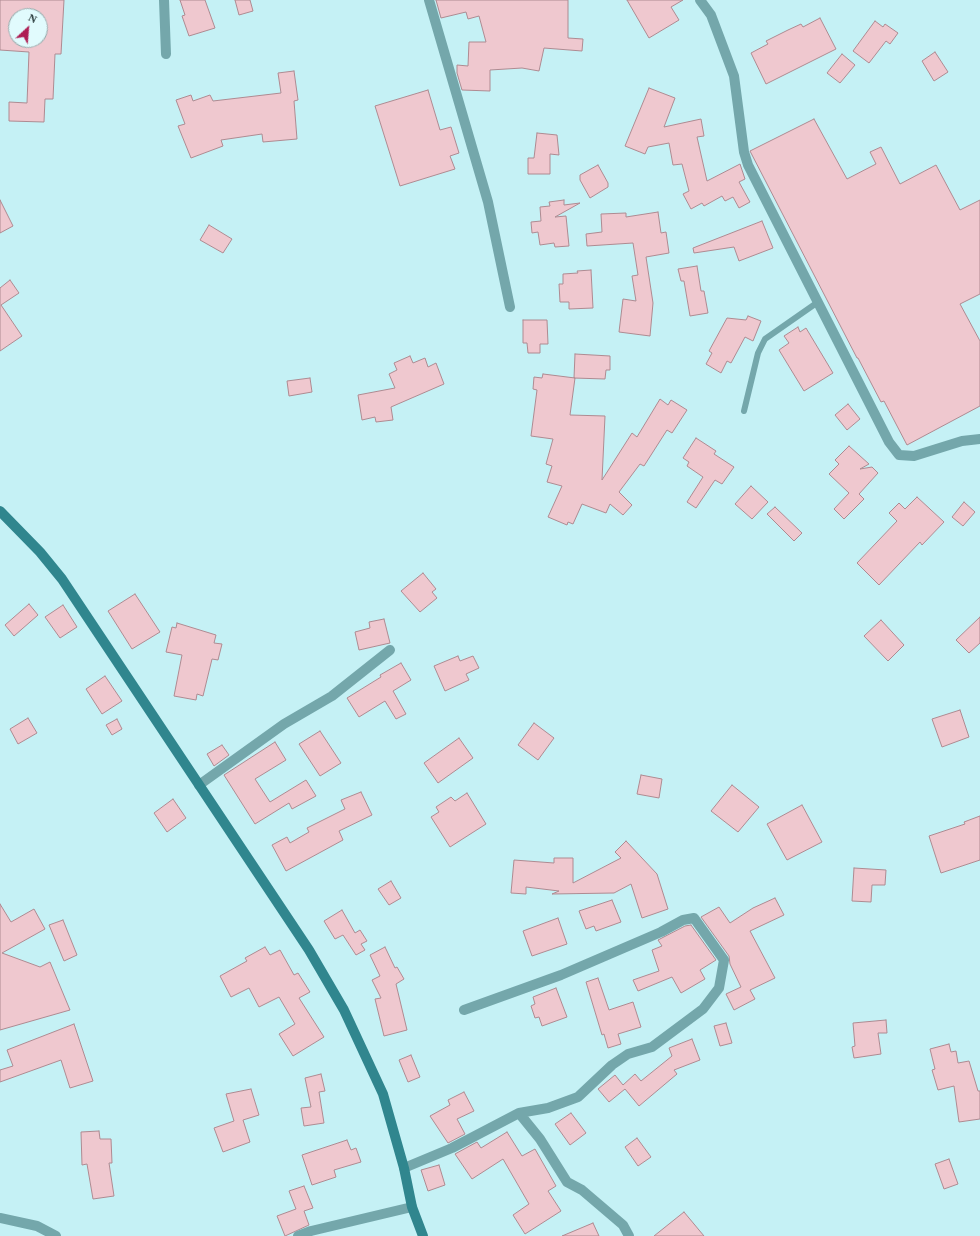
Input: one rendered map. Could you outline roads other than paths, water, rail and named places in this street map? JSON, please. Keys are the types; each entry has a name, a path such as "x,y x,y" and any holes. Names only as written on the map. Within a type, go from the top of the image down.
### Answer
{"main road":[{"path":"0,510 40,552 62,579 309,950 344,1010 383,1094 404,1168 412,1207 423,1236"}],"street":[{"path":"164,0 166,54"},
{"path":"429,0 488,202 510,307"},
{"path":"700,0 710,14 734,76 744,152 748,165 889,442 899,455 914,456 962,441 980,439"},
{"path":"199,785 284,724 332,696 390,650"},
{"path":"404,1168 452,1148 519,1113 548,1108 578,1097 612,1065 628,1054 652,1047 703,1009 719,988 724,960 694,918 683,920 661,932 561,975 464,1010"},
{"path":"519,1113 540,1139 567,1182 582,1190 611,1215 629,1236"},
{"path":"298,1236 311,1231 412,1207"},
{"path":"0,1218 37,1226 56,1236"}],"lane":[{"path":"744,411 758,353 765,339 818,302"}]}
